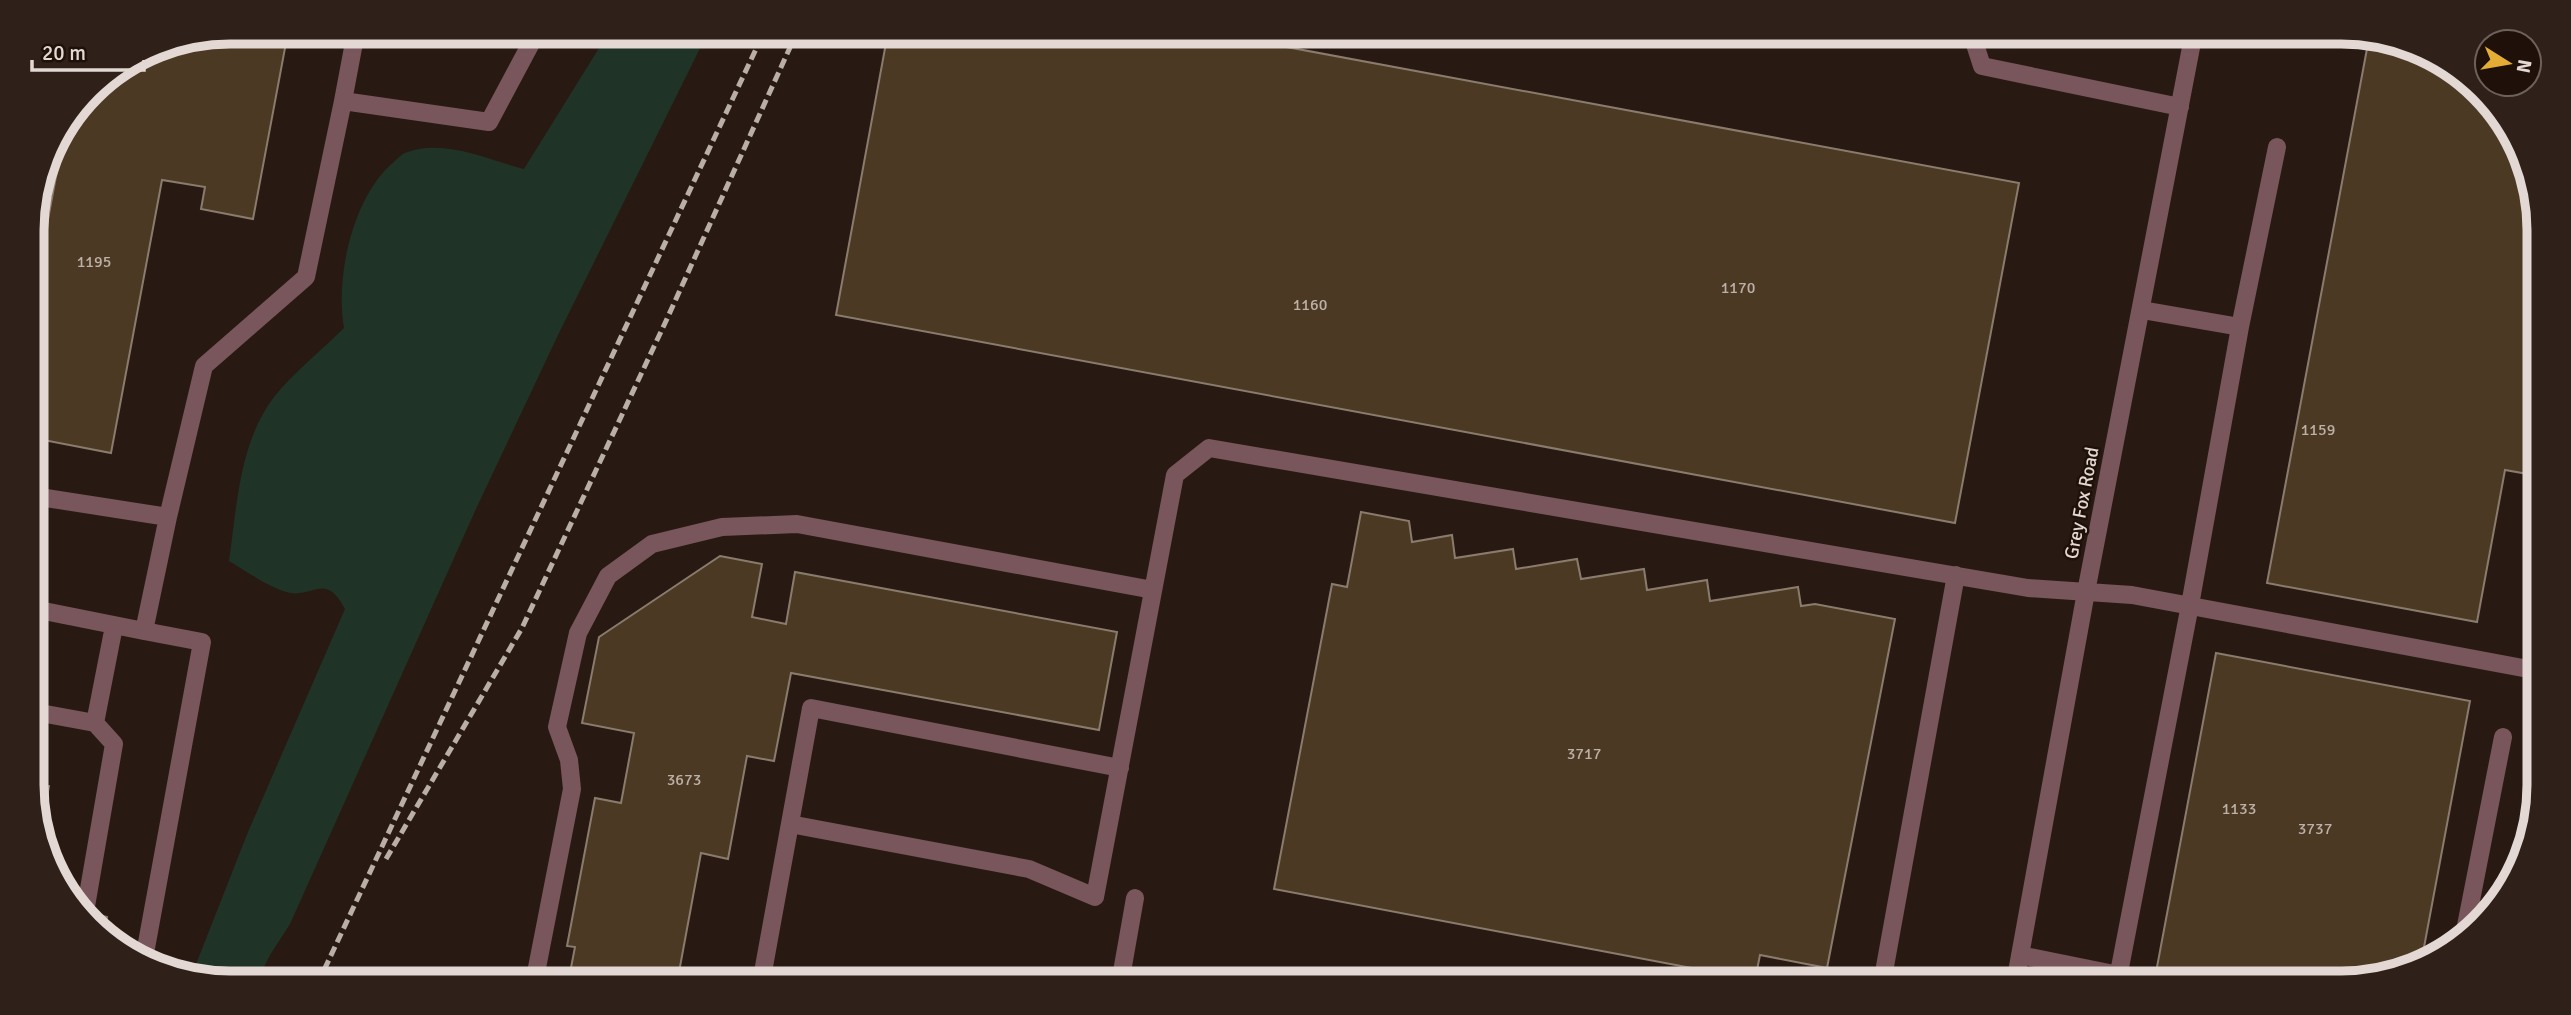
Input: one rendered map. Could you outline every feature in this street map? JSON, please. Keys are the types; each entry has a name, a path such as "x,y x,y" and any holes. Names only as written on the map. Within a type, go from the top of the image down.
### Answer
{"street":[{"path":"144,631 204,366 306,277 354,44"},
{"path":"343,101 489,122 531,44"},
{"path":"1976,44 1982,66 2180,107"},
{"name":"Grey Fox Road","path":"2017,971 2192,44"},
{"path":"2120,971 2190,606 2240,327 2277,147"},
{"path":"2142,310 2240,327"},
{"path":"790,824 1029,869 1096,897 1175,475 1209,448 2028,588 2133,595 2527,669"},
{"path":"44,498 168,517"},
{"path":"537,971 572,789 569,760 557,727 578,633 608,576 652,544 722,527 797,524 1153,590"},
{"path":"1884,971 1956,575"},
{"path":"44,611 202,642 145,951"},
{"path":"95,723 114,626"},
{"path":"763,971 811,708 1120,768"},
{"path":"44,714 95,723 114,744 86,904"},
{"path":"2467,923 2503,737"},
{"path":"1122,971 1135,898"},
{"path":"2020,955 2085,971"}],"green space":[{"path":"602,44 702,44 558,335 475,511 290,924 262,971 195,968 248,832 345,609 331,591 283,591 229,561 241,476 253,434 274,397 344,328 342,285 350,238 368,194 380,176 398,158 404,153 422,149 451,149 524,169"}],"building":[{"path":"217,44 286,44 253,219 201,209 205,187 162,180 111,453 44,440 44,241 60,153 82,116 107,90 147,63 193,47"},
{"path":"886,44 1271,44 2019,183 1955,523 836,315"},
{"path":"2368,46 2413,58 2455,82 2473,98 2489,116 2513,158 2526,205 2527,474 2505,470 2477,622 2267,583"},
{"path":"1361,512 1409,521 1412,542 1452,535 1455,558 1513,549 1516,569 1577,559 1581,579 1644,569 1647,590 1707,580 1710,601 1798,587 1801,606 1815,604 1895,619 1827,968 1760,955 1757,971 1707,971 1274,889 1332,584 1347,587"},
{"path":"720,556 762,564 752,617 786,624 795,572 1117,632 1099,730 791,673 774,761 747,756 728,859 701,853 679,971 570,971 575,947 567,946 595,798 621,803 634,733 582,723 599,637"},
{"path":"2216,653 2470,701 2423,952 2390,965 2354,971 2156,971"},
{"path":"44,785 49,786 45,807"},
{"path":"97,915 107,917 106,924"}],"railway":[{"path":"324,971 758,44"},
{"path":"386,859 522,628 792,44"}]}
